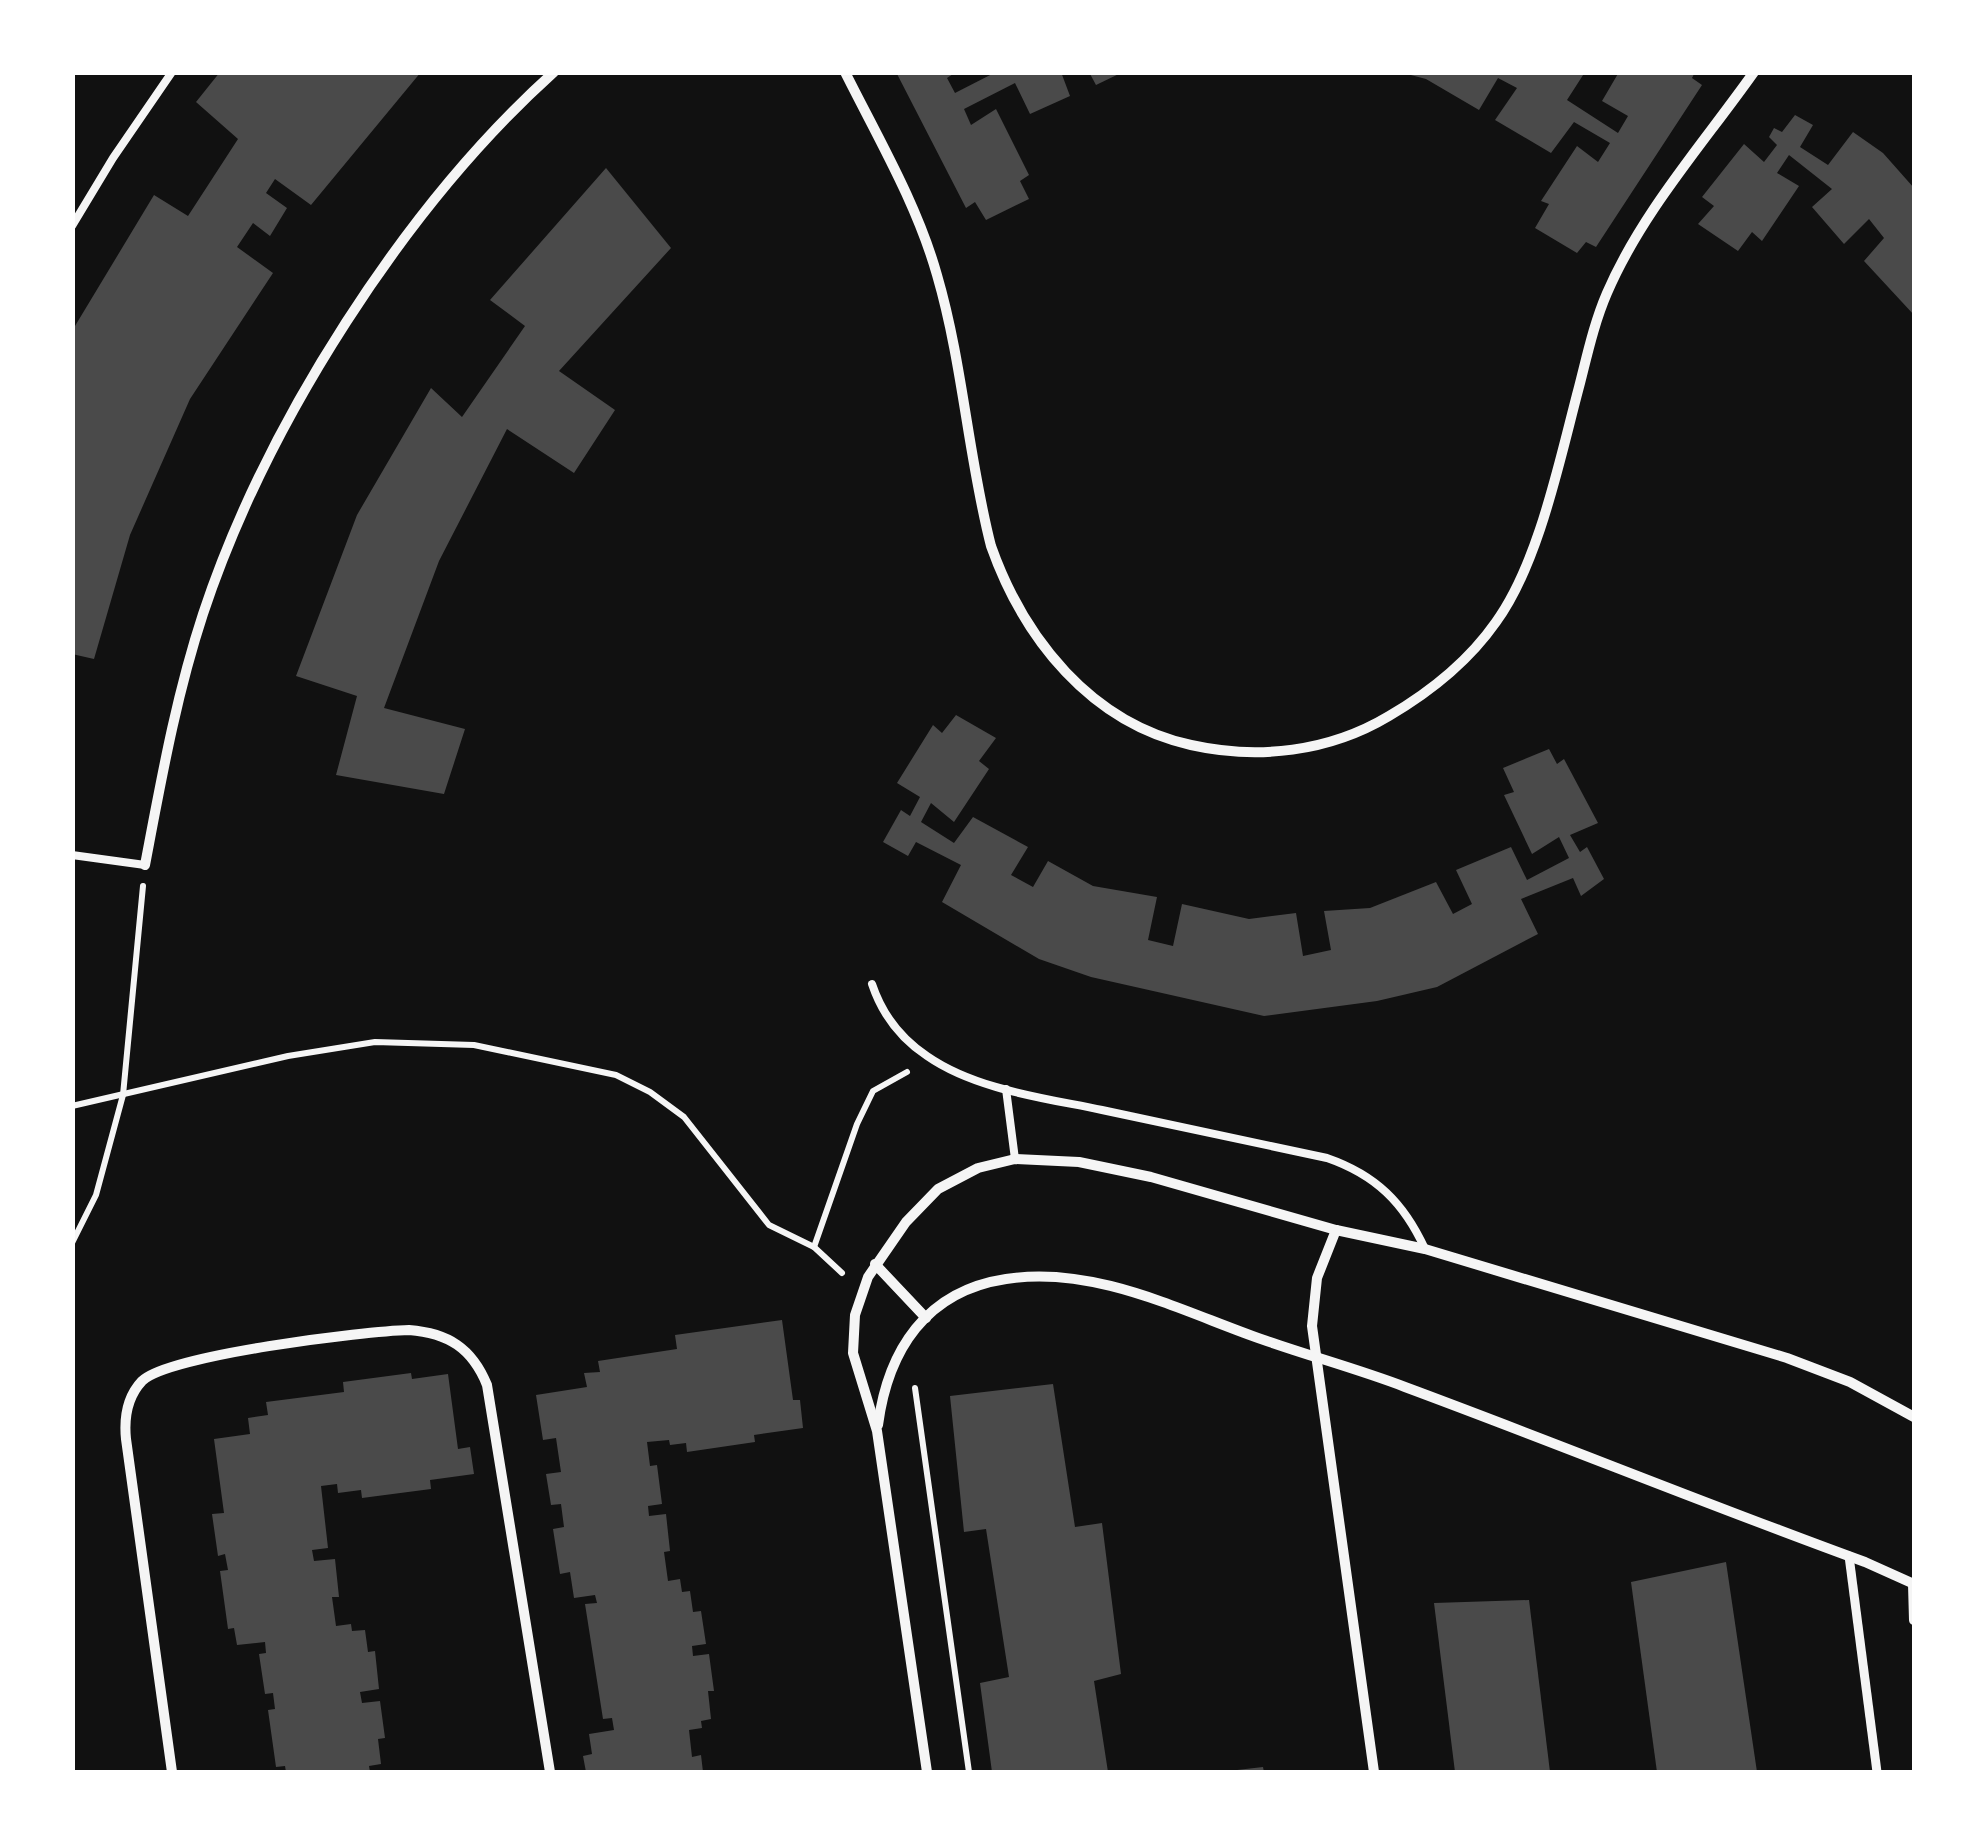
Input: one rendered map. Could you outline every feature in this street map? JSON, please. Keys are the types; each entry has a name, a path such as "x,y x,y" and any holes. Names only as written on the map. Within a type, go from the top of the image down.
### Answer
{"street":[{"path":"145,865 167,750 192,650 220,568 281,438 342,329 404,239 478,150 554,72"},
{"path":"845,72 914,211 936,272 956,350 989,536 1016,599 1058,666 1106,708 1160,736 1220,750 1289,751 1335,741 1366,728 1450,674 1506,606 1541,520 1606,295 1640,232 1754,72"},
{"path":"927,1772 878,1432 854,1353 855,1315 875,1264 906,1222 938,1189 962,1174 1015,1159 1057,1159 1126,1171 1336,1230 1425,1249 1788,1358 1850,1382 1914,1417"},
{"path":"1336,1230 1315,1290 1314,1356 1374,1772"},
{"path":"875,1264 926,1318"},
{"path":"878,1432 881,1402 892,1363 903,1344 939,1306 971,1288 1007,1279 1047,1277 1124,1290 1402,1386 1849,1556 1914,1584 1914,1620"},
{"path":"172,1772 126,1440 130,1399 154,1372 190,1360 409,1330 439,1334 461,1346 477,1362 487,1385 550,1772"},
{"path":"1849,1556 1877,1772"}],"lane":[{"path":"72,226 172,72"},
{"path":"72,856 145,865"},
{"path":"872,984 890,1021 930,1059 1006,1089 1350,1166 1378,1183 1402,1208 1425,1249"},
{"path":"1006,1089 1015,1159"}],"path":[{"path":"72,1242 96,1196 123,1094 145,865"},
{"path":"72,1106 288,1056 376,1042 474,1045 616,1075 684,1116 769,1225 814,1247 862,1291"},
{"path":"814,1247 873,1091 930,1059"},
{"path":"920,1372 915,1385 921,1436 970,1772"}],"building":[{"path":"220,72 421,72 311,205 275,179 266,193 287,208 270,236 253,223 237,247 273,273 190,399 130,535 94,659 72,654 72,331 154,195 188,216 238,139 196,102"},
{"path":"896,72 956,72 947,78 955,93 996,72 1061,72 1070,96 1030,114 1015,83 964,109 971,125 996,109 1029,175 1020,181 1029,199 986,220 975,202 966,208"},
{"path":"1089,72 1123,72 1096,85"},
{"path":"1585,72 1567,100 1618,133 1628,116 1602,101 1619,72 1695,72 1692,78 1702,85 1596,247 1586,242 1577,253 1535,228 1549,204 1541,201 1577,146 1598,162 1610,143 1574,122 1551,153 1495,120 1517,88 1498,78 1479,110 1426,79 1407,74"},
{"path":"1795,115 1813,125 1800,147 1828,165 1853,132 1883,153 1914,188 1914,315 1864,261 1884,238 1869,219 1844,244 1812,207 1832,189 1789,155 1777,173 1799,186 1762,241 1752,232 1738,251 1698,224 1714,206 1702,197 1744,144 1764,162 1777,145 1769,137 1774,128 1782,132"},
{"path":"606,168 671,248 559,371 615,410 574,473 507,429 439,561 384,708 465,729 444,794 336,775 357,696 296,676 357,515 431,388 462,417 525,326 490,300"},
{"path":"956,715 996,738 979,761 989,769 954,822 931,803 921,822 954,843 973,817 1028,847 1011,875 1033,887 1048,861 1093,886 1157,897 1148,940 1173,946 1182,904 1249,919 1296,913 1303,956 1331,950 1324,911 1370,908 1436,882 1453,914 1472,904 1456,870 1511,847 1527,880 1569,858 1559,837 1532,854 1504,795 1514,792 1503,768 1549,749 1557,764 1564,759 1598,823 1570,835 1580,852 1587,847 1604,879 1581,896 1573,878 1521,899 1538,934 1437,987 1377,1001 1264,1016 1091,977 1039,959 942,902 961,865 916,842 908,856 883,842 901,810 910,816 920,797 897,783 933,725 942,733"},
{"path":"782,1320 793,1400 800,1400 803,1428 754,1435 755,1442 687,1452 686,1443 647,1442 650,1466 657,1465 662,1504 648,1506 649,1516 666,1514 670,1551 664,1552 668,1581 680,1579 682,1592 690,1591 693,1612 701,1611 706,1644 692,1646 693,1656 709,1654 714,1691 708,1691 711,1719 701,1721 702,1728 689,1730 692,1757 701,1755 703,1772 586,1772 583,1756 592,1754 589,1734 614,1730 612,1718 603,1719 585,1604 597,1603 595,1595 574,1598 570,1572 560,1574 553,1529 564,1527 561,1504 551,1505 546,1474 561,1472 556,1438 543,1440 536,1395 587,1387 584,1373 600,1372 598,1361 677,1349 675,1335"},
{"path":"411,1373 412,1379 448,1374 458,1449 470,1447 474,1474 430,1480 431,1489 362,1498 361,1490 338,1493 337,1484 321,1486 328,1548 312,1550 314,1561 335,1559 339,1597 332,1597 336,1626 351,1624 352,1631 365,1630 368,1652 375,1651 379,1689 360,1692 362,1703 380,1701 385,1738 378,1739 381,1764 369,1766 370,1772 286,1772 285,1766 276,1767 268,1710 275,1709 273,1693 265,1694 259,1654 266,1653 265,1642 237,1645 234,1628 228,1629 220,1571 228,1570 225,1554 218,1556 212,1514 224,1513 214,1439 250,1434 248,1418 268,1415 266,1402 344,1392 343,1382"},
{"path":"1053,1384 1075,1527 1102,1523 1121,1674 1094,1681 1108,1772 992,1772 980,1683 1009,1677 986,1529 964,1532 950,1396"},
{"path":"1726,1562 1757,1772 1657,1772 1631,1582"},
{"path":"1529,1600 1550,1772 1455,1772 1434,1603"},
{"path":"1263,1767 1264,1772 1237,1770"}]}
